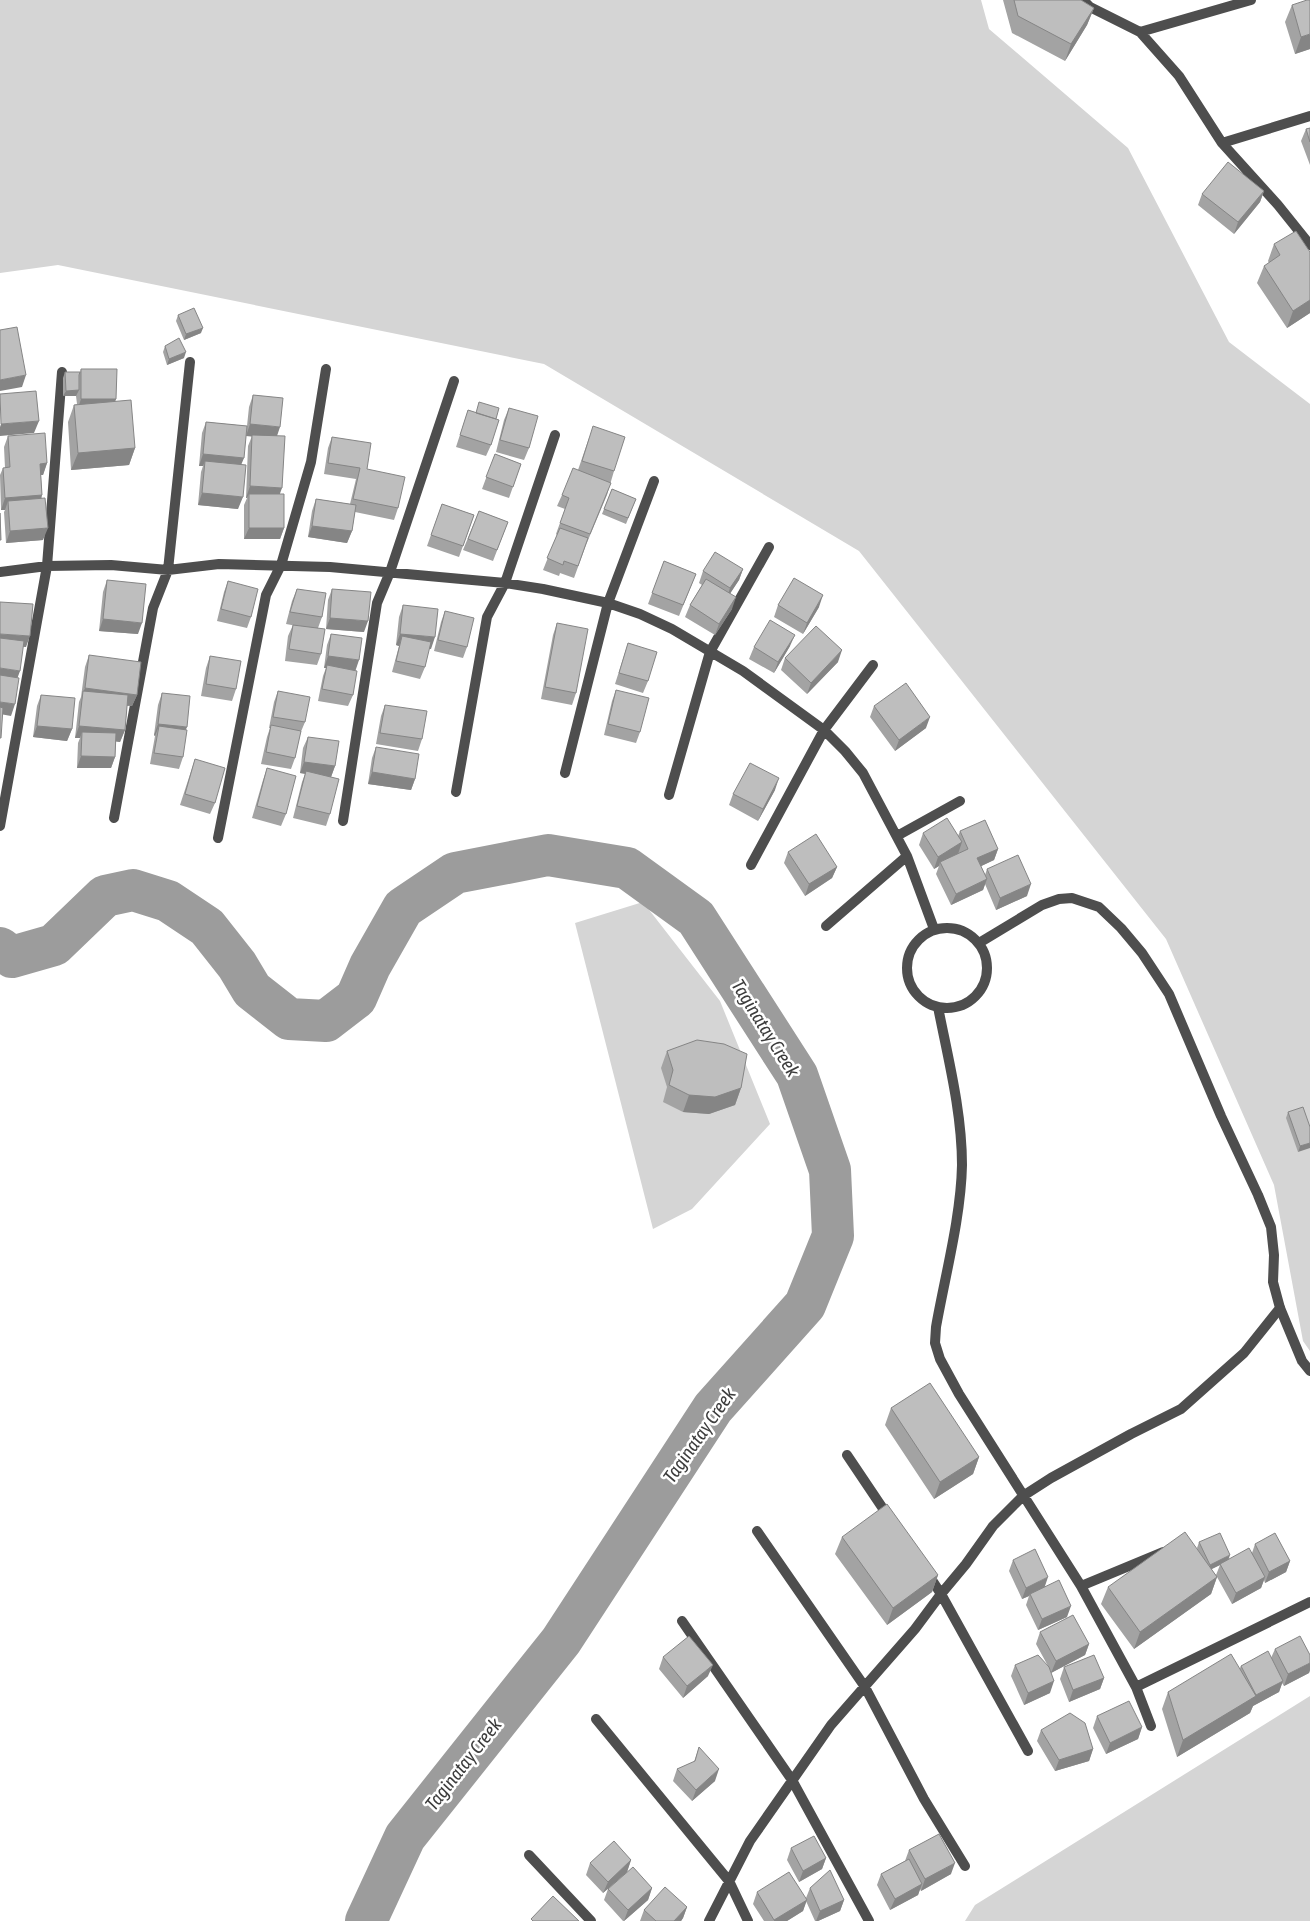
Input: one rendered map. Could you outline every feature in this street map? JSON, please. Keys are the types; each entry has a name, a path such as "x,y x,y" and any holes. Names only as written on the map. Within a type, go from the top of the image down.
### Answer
{"street":[{"path":"1083,0 1090,7 1140,32 1179,76 1222,143 1309,240"},
{"path":"1140,32 1252,0"},
{"path":"1222,143 1310,116"},
{"path":"114,818 153,608 168,570 190,362"},
{"path":"218,838 266,595 281,565 312,462 326,369"},
{"path":"0,826 47,566 62,372"},
{"path":"343,821 377,603 390,572 454,381"},
{"path":"456,792 486,617 505,583 555,435"},
{"path":"565,773 608,603 654,481"},
{"path":"669,795 710,652 769,546"},
{"path":"0,572 47,566 111,565 168,570 219,564 281,565 390,572 505,583 608,603 640,614 672,629 743,671 824,730 845,751 863,773 897,836 907,856 934,929"},
{"path":"751,865 824,730 873,665"},
{"path":"897,836 960,801"},
{"path":"826,926 907,856"},
{"path":"979,943 1042,905 1059,899 1072,898 1099,907 1121,928 1142,953 1169,994 1221,1116 1258,1196 1270,1227 1274,1255 1273,1282 1280,1308 1302,1360 1310,1371"},
{"path":"946,927 959,929 970,934 979,943 987,962 984,983 971,1000 962,1005 938,1007 926,1002 916,994 909,983 906,966 910,951 920,938 934,929 946,927"},
{"path":"938,1007 953,1083 962,1165 959,1202 934,1343 940,1360 958,1394 1080,1586 1136,1687 1152,1726"},
{"path":"709,1921 750,1840 830,1726 915,1630 993,1526 1023,1496 1051,1478 1123,1438 1181,1409 1244,1354 1280,1308"},
{"path":"847,1455 897,1529"},
{"path":"757,1530 865,1687 924,1799 965,1866"},
{"path":"1080,1586 1168,1549"},
{"path":"924,1569 941,1594 1028,1751"},
{"path":"1136,1687 1310,1602"},
{"path":"682,1621 792,1780 869,1921"},
{"path":"596,1719 729,1881 748,1921"},
{"path":"530,1855 591,1921"}],"shaded area":[{"path":"0,0 981,0 989,29 1128,148 1229,342 1310,404 1310,1351 1303,1341 1274,1185 1166,939 859,551 544,364 58,265 0,273"},
{"path":"643,902 720,1001 770,1124 692,1209 653,1229 575,923"},
{"path":"1310,1696 1310,1921 965,1921 975,1905"}],"building":[{"path":"1014,0 1081,0 1094,8 1071,44 1018,16"},
{"path":"1310,0 1310,34 1301,37 1292,5"},
{"path":"1310,128 1310,142 1306,129"},
{"path":"1228,162 1264,191 1238,222 1202,194"},
{"path":"1296,231 1310,252 1310,300 1293,311 1264,266 1280,255 1274,244"},
{"path":"194,308 203,328 186,334 178,315"},
{"path":"17,327 26,375 0,380 0,330"},
{"path":"179,338 186,352 169,359 165,346"},
{"path":"81,369 117,369 116,399 81,399"},
{"path":"65,372 80,372 79,390 66,391"},
{"path":"36,391 39,421 1,424 0,394"},
{"path":"253,395 283,398 280,427 250,424"},
{"path":"131,400 135,448 78,453 74,405"},
{"path":"479,402 499,408 496,419 476,413"},
{"path":"509,408 538,416 529,448 500,440"},
{"path":"468,410 499,420 491,445 460,435"},
{"path":"206,422 247,426 244,458 203,454"},
{"path":"593,426 625,437 614,471 582,461"},
{"path":"45,433 47,463 40,464 42,495 5,498 3,468 10,467 8,436"},
{"path":"252,435 285,436 282,488 250,486"},
{"path":"332,437 371,443 367,469 405,477 398,508 353,499 360,468 328,463"},
{"path":"495,454 521,464 513,487 486,477"},
{"path":"205,461 246,465 243,497 202,493"},
{"path":"573,468 611,483 590,534 560,523 569,498 562,495"},
{"path":"612,489 636,499 628,518 604,509"},
{"path":"249,494 284,494 284,528 249,528"},
{"path":"45,498 48,528 10,531 8,501"},
{"path":"316,499 356,505 352,531 312,526"},
{"path":"442,504 474,515 463,546 431,535"},
{"path":"479,511 508,522 497,550 468,539"},
{"path":"560,528 588,538 578,566 564,561 563,565 547,558"},
{"path":"715,552 743,569 730,588 703,571"},
{"path":"664,561 696,574 683,605 652,593"},
{"path":"794,578 823,595 807,623 778,605"},
{"path":"706,579 736,597 719,624 690,605"},
{"path":"107,580 146,584 142,623 103,619"},
{"path":"228,581 258,589 251,617 221,609"},
{"path":"297,589 326,593 322,617 290,612"},
{"path":"332,589 371,592 368,621 330,618"},
{"path":"0,602 33,604 30,636 0,634"},
{"path":"403,605 438,609 435,637 400,634"},
{"path":"445,611 474,618 467,647 438,640"},
{"path":"770,620 795,635 778,662 754,647"},
{"path":"557,623 588,629 576,693 545,687"},
{"path":"293,625 325,629 321,654 289,649"},
{"path":"816,626 842,650 811,683 785,658"},
{"path":"331,634 362,638 359,660 328,656"},
{"path":"402,636 431,642 425,667 396,661"},
{"path":"0,638 24,641 20,671 0,668"},
{"path":"628,643 657,652 648,681 619,673"},
{"path":"89,655 141,662 137,695 85,688"},
{"path":"210,656 241,661 236,689 206,684"},
{"path":"327,665 357,671 353,695 322,689"},
{"path":"0,675 19,678 15,704 0,702"},
{"path":"906,683 930,717 899,740 874,706"},
{"path":"616,690 649,698 640,732 608,724"},
{"path":"83,691 128,695 125,730 79,726"},
{"path":"278,691 310,697 305,722 273,717"},
{"path":"162,693 190,696 187,727 158,724"},
{"path":"41,695 75,698 72,729 37,726"},
{"path":"385,705 427,711 422,739 380,733"},
{"path":"0,707 3,708 1,738 0,738"},
{"path":"271,725 301,731 295,758 266,752"},
{"path":"159,726 187,730 183,757 154,753"},
{"path":"82,732 116,733 115,757 81,756"},
{"path":"308,737 339,741 335,766 304,762"},
{"path":"376,747 419,754 415,779 372,772"},
{"path":"195,759 225,768 215,803 185,794"},
{"path":"750,763 779,778 763,809 733,794"},
{"path":"267,768 296,776 286,814 257,806"},
{"path":"306,771 339,779 330,814 297,806"},
{"path":"947,818 962,842 938,857 923,833"},
{"path":"985,820 998,849 977,858 987,879 956,894 940,862 968,849 960,831"},
{"path":"816,834 837,867 809,884 788,852"},
{"path":"1018,855 1031,884 1000,898 987,869"},
{"path":"697,1040 724,1044 747,1054 741,1088 715,1097 689,1095 669,1085 673,1070 667,1051"},
{"path":"1303,1107 1310,1127 1310,1143 1300,1146 1288,1112"},
{"path":"930,1383 979,1457 940,1482 891,1408"},
{"path":"887,1504 938,1575 893,1608 842,1537"},
{"path":"1185,1532 1217,1577 1140,1632 1108,1587"},
{"path":"1220,1533 1230,1555 1210,1565 1199,1542"},
{"path":"1275,1533 1290,1561 1269,1572 1255,1544"},
{"path":"1249,1548 1265,1577 1236,1593 1220,1564"},
{"path":"1035,1549 1048,1577 1026,1588 1013,1560"},
{"path":"1059,1580 1071,1606 1042,1619 1030,1594"},
{"path":"1073,1615 1089,1644 1056,1661 1040,1632"},
{"path":"689,1636 713,1665 687,1686 663,1657"},
{"path":"1300,1636 1310,1655 1310,1663 1288,1674 1275,1649"},
{"path":"1268,1651 1283,1681 1256,1695 1241,1666"},
{"path":"1231,1654 1256,1696 1183,1740 1168,1692"},
{"path":"1038,1655 1049,1667 1054,1681 1028,1693 1015,1665"},
{"path":"1094,1655 1104,1678 1073,1690 1064,1667"},
{"path":"1129,1701 1142,1727 1110,1743 1097,1716"},
{"path":"1070,1713 1085,1723 1093,1749 1059,1760 1041,1730"},
{"path":"699,1747 719,1769 696,1790 677,1769 695,1761"},
{"path":"939,1834 955,1863 925,1879 909,1850"},
{"path":"814,1836 826,1858 803,1871 791,1848"},
{"path":"614,1841 631,1860 608,1882 590,1863"},
{"path":"909,1859 922,1884 895,1899 881,1874"},
{"path":"633,1867 652,1888 628,1910 608,1889"},
{"path":"830,1870 844,1900 820,1911 810,1888"},
{"path":"789,1872 807,1900 774,1920 757,1892"},
{"path":"665,1887 687,1907 674,1921 656,1921 644,1910"},
{"path":"553,1896 579,1921 533,1921 531,1919"}],"waterway":[{"name":"Taginatay Creek","path":"0,948 12,957 54,945 105,896 133,890 168,901 207,927 237,965 252,990 289,1019 326,1021 356,998 370,966 403,908 455,873 548,855 627,868 696,918 797,1075 830,1170 833,1236 805,1305 713,1408 561,1641 405,1837 366,1921"}]}
